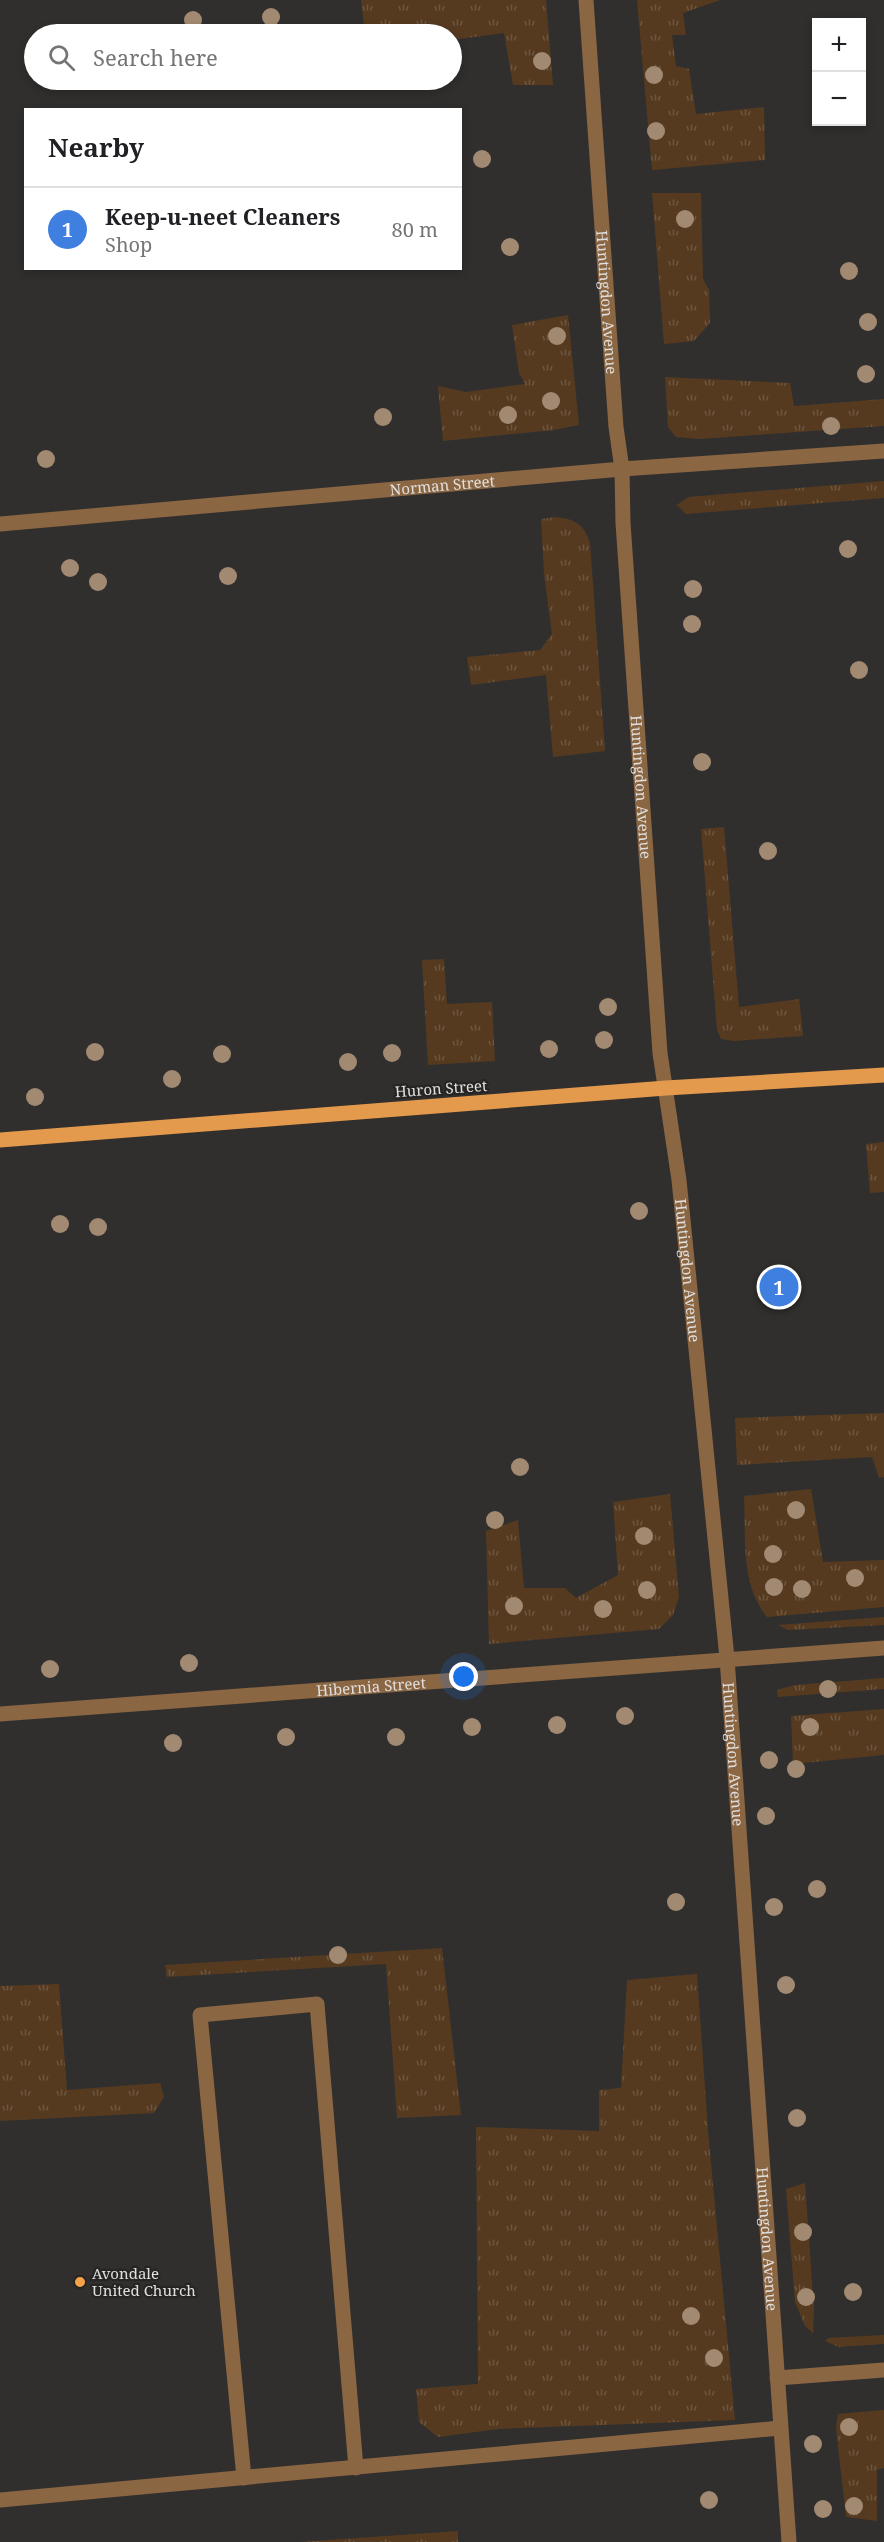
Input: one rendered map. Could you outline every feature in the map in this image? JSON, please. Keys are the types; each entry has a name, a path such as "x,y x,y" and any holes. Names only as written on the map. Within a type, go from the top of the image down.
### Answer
{"main road":[{"name":"Huron Street","path":"0,1140 666,1088 884,1075"}],"street":[{"name":"Huntingdon Avenue","path":"586,0 616,427 622,470 623,523 660,1053 679,1180 727,1658 789,2542"},
{"name":"Norman Street","path":"0,524 622,470 884,451"},
{"name":"Hibernia Street","path":"0,1714 884,1648"},
{"path":"244,2478 200,2015 317,2004 356,2468"},
{"path":"777,2378 884,2370"},
{"path":"0,2500 780,2428"}],"green space":[{"path":"361,0 546,0 553,85 513,85 504,33 462,39 462,24 364,24"},
{"path":"637,0 720,0 683,13 686,35 672,35 676,66 689,69 696,114 764,107 765,160 652,170"},
{"path":"652,193 701,193 703,279 709,290 710,323 694,341 664,344"},
{"path":"568,315 579,425 554,430 443,441 438,386 466,392 525,384 519,373 512,325"},
{"path":"665,377 790,383 794,406 884,399 884,426 699,439 676,437 668,427"},
{"path":"884,481 884,498 686,514 677,505 688,497"},
{"path":"555,517 568,519 578,524 585,531 590,543 605,751 553,757 546,675 471,685 467,657 540,650 552,634 544,574 541,519"},
{"path":"724,827 739,1007 799,999 803,1036 734,1041 721,1039 717,1030 701,829"},
{"path":"444,959 447,1004 492,1002 495,1061 428,1065 422,960"},
{"path":"884,1142 884,1192 870,1193 866,1144"},
{"path":"884,1413 884,1477 879,1478 872,1457 737,1465 735,1418"},
{"path":"811,1489 823,1562 884,1560 884,1607 767,1617 758,1604 748,1575 744,1496"},
{"path":"670,1494 679,1597 673,1615 659,1629 489,1644 486,1531 518,1520 524,1588 565,1588 576,1598 618,1575 613,1502"},
{"path":"884,1617 884,1625 788,1630 778,1625"},
{"path":"884,1678 884,1689 778,1697 777,1690 795,1685"},
{"path":"884,1709 884,1755 793,1764 791,1716"},
{"path":"442,1948 461,2115 397,2118 386,1964 167,1977 165,1965"},
{"path":"697,1974 708,2131 735,2420 498,2429 438,2437 419,2422 416,2389 478,2384 476,2127 599,2131 599,2090 621,2088 627,1980"},
{"path":"59,1984 67,2090 160,2083 164,2097 154,2113 0,2121 0,1986"},
{"path":"805,2183 814,2310 813,2333 805,2326 795,2302 786,2189"},
{"path":"884,2335 884,2344 839,2347 825,2341 828,2338"},
{"path":"884,2410 884,2468 877,2470 877,2521 846,2517 836,2428 838,2414"},
{"path":"458,2531 458,2542 300,2542"}],"place":[{"name":"Keep-u-neet Cleaners","path":"779,1287"},
{"name":"Avondale United Church","path":"80,2282"}]}
